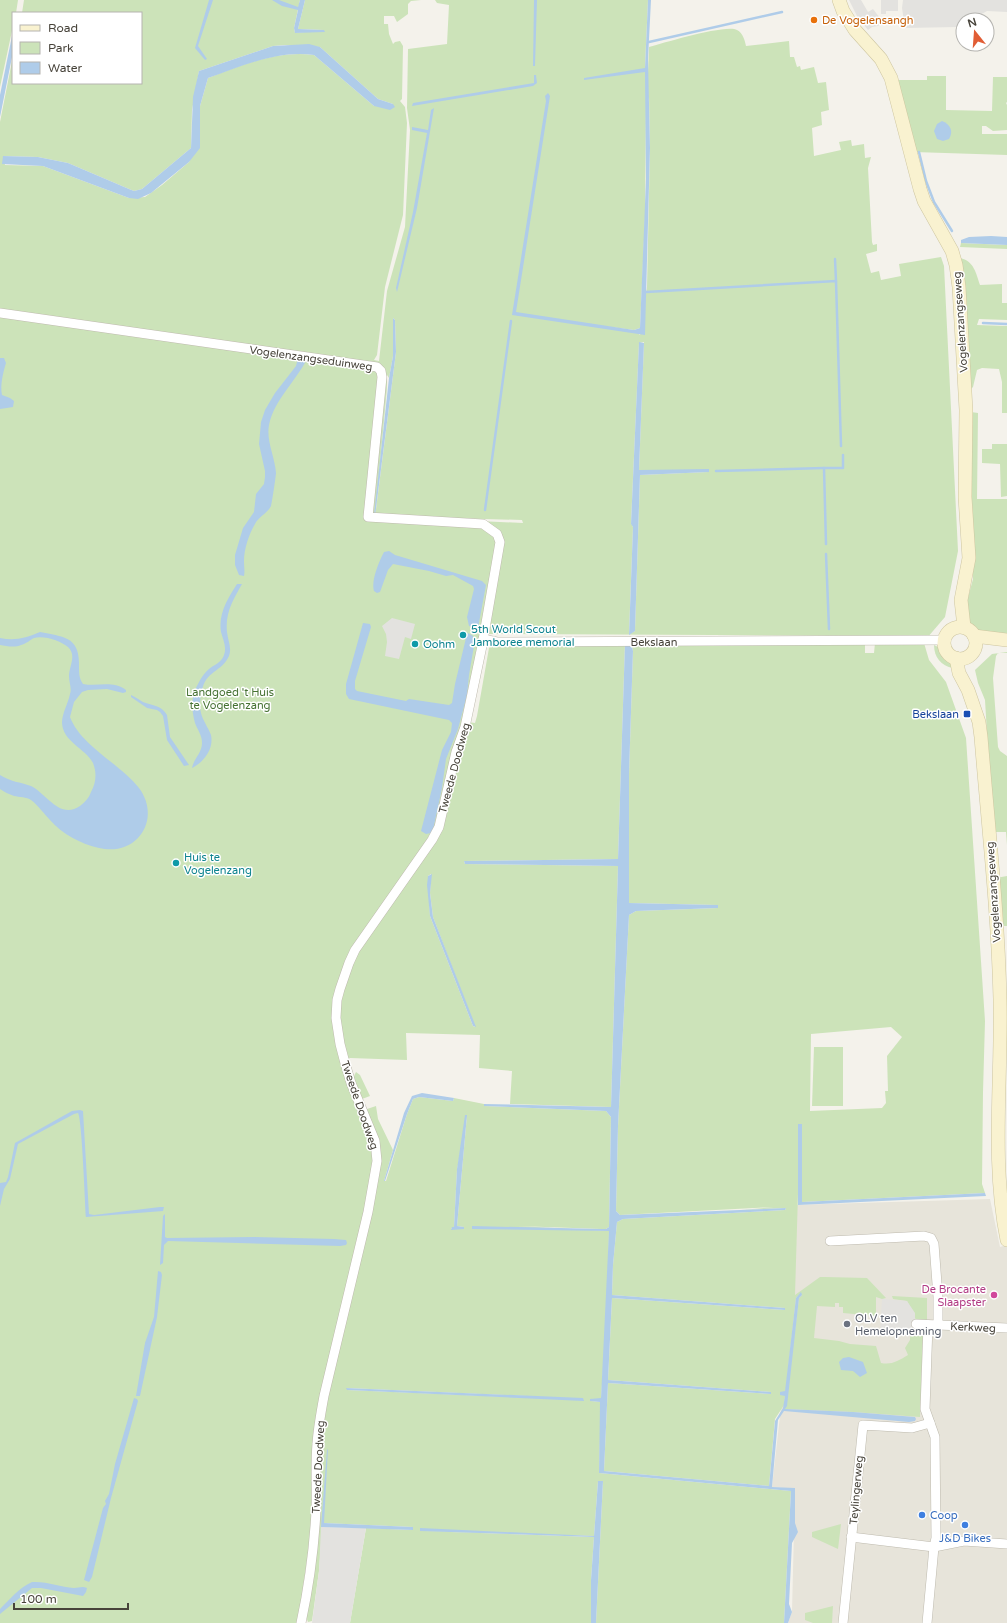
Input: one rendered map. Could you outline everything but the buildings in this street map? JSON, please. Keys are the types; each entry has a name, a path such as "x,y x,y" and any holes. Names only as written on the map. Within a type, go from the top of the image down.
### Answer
{"main road":[{"name":"Vogelenzangseweg","path":"838,0 855,30 881,59 891,78 924,201 950,248 956,265 966,410 965,497 969,558 961,600 956,610 967,634"},
{"path":"967,634 973,652 961,658 948,653 944,647 944,640 949,631 967,634 994,642 1004,639"},
{"name":"Vogelenzangseweg","path":"961,658 959,673 968,690 979,722 981,737 999,969 999,1175 1007,1240"}],"street":[{"name":"Vogelenzangseduinweg","path":"0,313 377,367 381,371 382,377 368,517 470,522 483,524 497,534 500,542 483,639"},
{"name":"Bekslaan","path":"483,639 497,642 944,640"},
{"name":"Tweede Doodweg","path":"301,1623 307,1597 313,1553 316,1511 318,1426 368,1212 377,1161 375,1141 351,1083 340,1044 336,1018 337,1000 349,963 355,950 439,827 456,752 465,727 483,639"},
{"path":"830,1241 924,1236 931,1238 934,1244 938,1297 938,1325"},
{"name":"Kerkweg","path":"916,1324 1007,1328"},
{"path":"927,1623 936,1538 935,1437 925,1408 928,1325"},
{"name":"Teylingerweg","path":"843,1623 863,1425 912,1428 930,1423"},
{"path":"851,1537 934,1547 964,1541 1007,1544"}],"shaded area":[{"path":"849,0 861,0 868,12 873,9 883,22 868,30 857,16"},
{"path":"881,0 898,0 898,11 886,11 886,14 881,14"},
{"path":"903,0 1007,0 1007,12 955,12 955,27 905,28 902,8"},
{"path":"392,618 415,624 411,639 405,637 399,659 385,656 387,642 386,634 382,626"},
{"path":"990,1199 1000,1247 1007,1245 1007,1623 788,1623 792,1612 795,1489 772,1487 781,1407 793,1205"},
{"path":"882,1299 907,1301 915,1313 915,1335 880,1333"},
{"path":"321,1527 366,1528 350,1623 312,1623 319,1571"}],"green space":[{"path":"0,0 18,0 16,12 12,12 12,31 0,87"},
{"name":"Landgoed 't Huis te Vogelenzang","path":"24,0 300,0 294,28 295,33 324,30 298,29 305,0 421,0 411,1 408,4 408,14 397,22 394,16 384,16 384,24 388,24 389,34 393,44 400,41 403,46 402,99 400,101 405,107 407,123 403,215 385,287 377,355 374,360 379,361 387,291 405,227 410,130 407,108 408,49 447,44 449,5 437,3 435,0 648,0 645,66 648,72 649,47 708,32 731,29 737,30 742,35 746,46 789,41 790,57 794,57 797,67 800,66 801,70 814,67 818,83 826,82 829,110 821,112 822,125 812,128 814,156 841,150 839,142 851,140 852,146 864,144 865,158 871,157 868,168 872,242 873,245 877,244 877,251 866,254 871,273 879,271 881,280 901,276 899,264 941,257 944,266 958,551 945,617 927,638 924,636 489,634 468,704 436,826 363,936 334,1018 373,1141 376,1161 321,1397 314,1511 298,1623 0,1623 0,122 12,61 12,84 142,84 142,12 22,12","holes":["285,45 320,47 378,99 393,104 374,106 314,55 300,54 273,57 247,64 208,78 200,106 200,139 189,162 145,197 129,198 43,166 5,165 3,156 38,157 68,163 134,191 142,189 191,148 192,110 199,71 273,46","649,97 650,148 647,287 640,335 638,333 533,317 634,330 640,328 645,217 646,104","393,318 395,320 396,352 375,517 387,375 389,378 393,356","644,342 639,470 709,470 708,472 640,475 635,631 629,634 633,527 631,523 639,343","416,518 522,520 523,523"]},
{"path":"927,76 946,76 946,110 992,111 993,77 1007,77 1007,130 993,131 986,126 982,126 982,134 1007,134 1007,155 914,152 898,80 927,80"},
{"path":"961,243 1007,245 1007,249 960,247"},
{"path":"960,258 968,262 974,268 980,285 1002,284 1002,303 1007,303 1007,320 979,319 977,325 1007,326 1007,413 1002,413 1002,382 999,369 982,368 977,370 973,387 971,389"},
{"path":"971,412 978,413 977,499 1007,499 1007,636 977,631 968,622 965,609 973,579"},
{"path":"992,444 1007,444 1007,496 1001,497 1000,464 982,463 982,449 992,449"},
{"path":"625,643 618,859 464,861 465,864 618,866 611,1107 510,1104 512,1071 479,1068 480,1035 406,1033 407,1060 350,1058 346,1060 338,1010 350,965 434,840 468,722 475,723 489,648 492,646","holes":["431,874 430,893 433,917 475,1027 473,1026 430,916 428,876"]},
{"path":"631,643 865,644 865,653 874,653 875,643 924,643 929,660 946,682 966,738 985,1021 982,1184 985,1193 802,1202 802,1124 795,1295 820,1277 867,1278 886,1298 882,1299 876,1297 876,1316 843,1313 843,1307 839,1307 839,1303 835,1303 835,1307 817,1306 814,1338 850,1344 876,1346 881,1363 892,1363 908,1355 905,1348 910,1340 911,1332 923,1333 920,1417 785,1409 799,1298 802,1295 798,1296 796,1298 784,1405 775,1419 769,1486 604,1471 608,1383 771,1394 771,1392 608,1380 612,1298 785,1310 785,1308 612,1295 617,1222 623,1219 785,1210 786,1208 741,1210 774,1207 620,1215 616,1211 618,1126 629,915 636,911 718,908 717,905 629,903 629,774 633,651","holes":["891,1027 902,1037 887,1056 888,1091 885,1091 886,1103 882,1108 810,1111 811,1034"]},
{"path":"934,645 953,661 953,668 945,665 939,660 935,653"},
{"path":"998,653 996,656 993,678 998,747 1000,751 1007,756 1007,845 1006,832 996,832 992,817 985,700 978,683 975,670 992,654"},
{"path":"1007,876 1007,926 993,926 996,878"},
{"path":"814,1047 843,1047 843,1106 812,1106"},
{"path":"356,1072 360,1075 370,1096 362,1099 352,1080"},
{"path":"419,1097 453,1101 454,1098 484,1104 484,1106 606,1111 611,1117 609,1227 606,1229 601,1229 517,1226 609,1231 608,1296 601,1399 590,1399 591,1401 601,1402 599,1473 791,1491 784,1623 596,1623 603,1481 598,1481 594,1536 420,1531 594,1537 591,1580 591,1623 350,1623 366,1528 412,1530 413,1527 323,1523 328,1449 319,1571 312,1621 308,1622 305,1614 323,1419 379,1162 364,1110 376,1106 378,1119 393,1150 384,1181 386,1181 413,1099","holes":["467,1115 457,1226 464,1227 464,1229 451,1229 454,1227 457,1170","347,1388 527,1396 583,1400 347,1390"]},
{"path":"892,1296 927,1298 927,1321 916,1320 907,1301 893,1299"},
{"path":"841,1524 838,1549 812,1537 812,1532"},
{"path":"833,1606 832,1623 813,1623 805,1620 805,1613"}],"water":[{"path":"209,0 213,0 198,46 207,59 205,60 195,48"},
{"path":"272,0 279,0 298,7 300,0 305,0 298,29 324,30 325,32 295,33 294,28 298,10 282,6"},
{"path":"534,0 537,0 535,66 533,66"},
{"path":"648,0 651,0 648,59 650,148 645,335 512,315 546,101 545,96 548,93 550,96 516,312 634,330 640,328 646,179 645,72 584,80 584,78 645,68"},
{"path":"12,36 12,57 0,117 0,95"},
{"path":"309,44 320,47 378,99 393,104 395,107 390,110 374,106 314,55 300,54 273,57 247,64 208,78 200,106 200,148 189,162 151,193 138,199 129,198 43,166 2,164 3,156 38,157 68,163 134,191 142,189 191,148 193,97 199,71 273,46"},
{"path":"534,75 536,75 537,83 533,86 412,106 413,103 534,83"},
{"path":"434,108 417,208 397,292 396,288 413,212 427,133 412,130 412,127 428,130 431,110"},
{"path":"942,121 949,126 951,131 949,139 943,141 937,139 934,131 937,124"},
{"path":"969,237 1007,237 1007,245 961,243 961,240"},
{"path":"393,318 395,320 396,352 375,516 389,378 393,356"},
{"path":"639,342 644,343 639,470 709,469 709,472 640,475 635,631 629,635 633,527 631,524"},
{"path":"0,358 4,358 6,363 1,391 2,395 14,401 13,407 0,409"},
{"path":"298,358 307,359 280,399 269,425 268,431 276,473 271,506 268,511 258,519 251,532 245,552 244,576 239,575 235,565 235,555 243,528 254,512 256,494 264,484 265,471 259,444 261,422 265,410 275,393 296,366"},
{"path":"389,551 395,555 482,581 486,585 478,628 469,626 467,617 474,589 473,586 453,575 446,576 393,564 388,570 380,592 377,593 374,591 373,587 378,566 384,552"},
{"path":"237,584 242,584 233,601 227,619 227,632 230,644 229,656 222,665 206,679 201,696 200,710 211,735 211,745 204,759 192,768 194,761 201,750 202,743 193,715 192,702 199,681 209,669 220,661 224,655 225,646 220,625 222,613"},
{"path":"363,623 370,624 371,627 355,681 355,689 357,691 406,701 409,699 449,705 452,703 455,684 468,633 473,636 475,640 467,695 458,729 446,759 442,788 433,830 431,833 426,834 421,831 442,750 451,732 452,723 449,720 349,699 346,694 346,684"},
{"path":"40,632 63,637 73,643 79,656 80,675 83,684 110,684 126,690 126,692 123,693 107,689 88,690 82,692 74,702 70,717 75,727 91,746 131,779 139,788 145,800 148,812 142,833 125,847 113,849 99,848 85,844 60,830 31,800 14,796 0,789 0,775 12,781 31,786 54,804 66,810 73,809 84,803 94,785 95,774 93,763 85,753 70,740 63,730 63,716 71,692 69,676 72,657 71,650 61,643 43,637 34,638 25,644 16,646 0,645 0,638 20,638"},
{"path":"625,643 631,643 633,651 629,774 629,903 718,905 718,908 636,911 629,915 618,1126 616,1211 620,1215 786,1208 785,1210 623,1219 617,1222 612,1295 785,1308 785,1310 612,1298 608,1380 771,1392 771,1394 608,1383 604,1471 769,1486 775,1421 783,1408 785,1396 780,1395 780,1392 785,1391 796,1298 801,1292 802,1295 799,1298 787,1406 785,1409 853,1412 915,1417 916,1419 915,1421 909,1422 784,1411 778,1420 772,1487 795,1488 795,1523 798,1532 792,1543 789,1604 792,1612 788,1623 784,1623 791,1491 599,1473 600,1402 590,1401 590,1399 601,1398 609,1231 472,1229 472,1226 601,1229 606,1229 609,1227 611,1117 606,1111 484,1106 484,1104 611,1107 618,866 465,864 464,861 618,859"},
{"path":"131,695 143,702 162,709 165,712 167,715 170,737 189,765 184,766 167,740 163,716 160,712 147,708 131,697"},
{"path":"432,874 430,893 433,917 476,1027 473,1026 430,916 427,885 428,876"},
{"path":"422,1093 454,1098 453,1101 419,1097 413,1099 384,1181 404,1113 412,1096"},
{"path":"72,1111 83,1111 89,1214 94,1215 164,1207 163,1211 86,1217 82,1145 78,1113 18,1144 10,1179 4,1189 0,1206 0,1183 6,1182 8,1177 15,1143"},
{"path":"465,1115 467,1115 457,1226 464,1227 464,1229 451,1230 452,1227 454,1227 457,1169"},
{"path":"798,1124 802,1124 802,1202 985,1193 986,1196 798,1205"},
{"path":"165,1214 165,1237 167,1238 254,1237 334,1239 346,1240 347,1243 346,1245 340,1246 168,1241 164,1245 163,1263 160,1265 163,1216"},
{"path":"158,1271 161,1272 162,1275 157,1317 140,1396 136,1396 145,1343 154,1317"},
{"path":"849,1357 863,1362 867,1373 860,1377 853,1371 841,1370 839,1362 843,1358"},
{"path":"346,1388 583,1398 584,1401 347,1390"},
{"path":"134,1398 138,1401 111,1498 92,1577 89,1582 84,1580 103,1508 106,1504 105,1501 109,1494 115,1464"},
{"path":"328,1449 324,1523 413,1527 413,1530 321,1527"},
{"path":"598,1481 603,1481 596,1623 591,1623 591,1580 594,1537 420,1531 420,1528 594,1536"},
{"path":"32,1582 43,1582 74,1588 87,1588 83,1596 41,1588 32,1588 0,1614 0,1609 11,1598 23,1587"}],"waterway":[{"path":"649,42 782,12"},
{"path":"919,152 926,181 934,202 952,231"},
{"path":"835,259 836,281"},
{"path":"646,292 836,281 841,446"},
{"path":"485,510 511,321"},
{"path":"983,323 1007,324"},
{"path":"826,544 824,468 843,468 843,455"},
{"path":"716,471 824,468"},
{"path":"826,554 829,629"}],"place":[{"name":"De Vogelensangh","path":"814,20"},
{"name":"5th World Scout Jamboree memorial","path":"463,635"},
{"name":"Oohm","path":"415,644"},
{"name":"Bekslaan","path":"967,714"},
{"name":"Huis te Vogelenzang","path":"176,863"},
{"name":"De Brocante Slaapster","path":"994,1295"},
{"name":"OLV ten Hemelopneming","path":"847,1324"},
{"name":"Coop","path":"922,1515"},
{"name":"J&D Bikes","path":"965,1525"}]}
